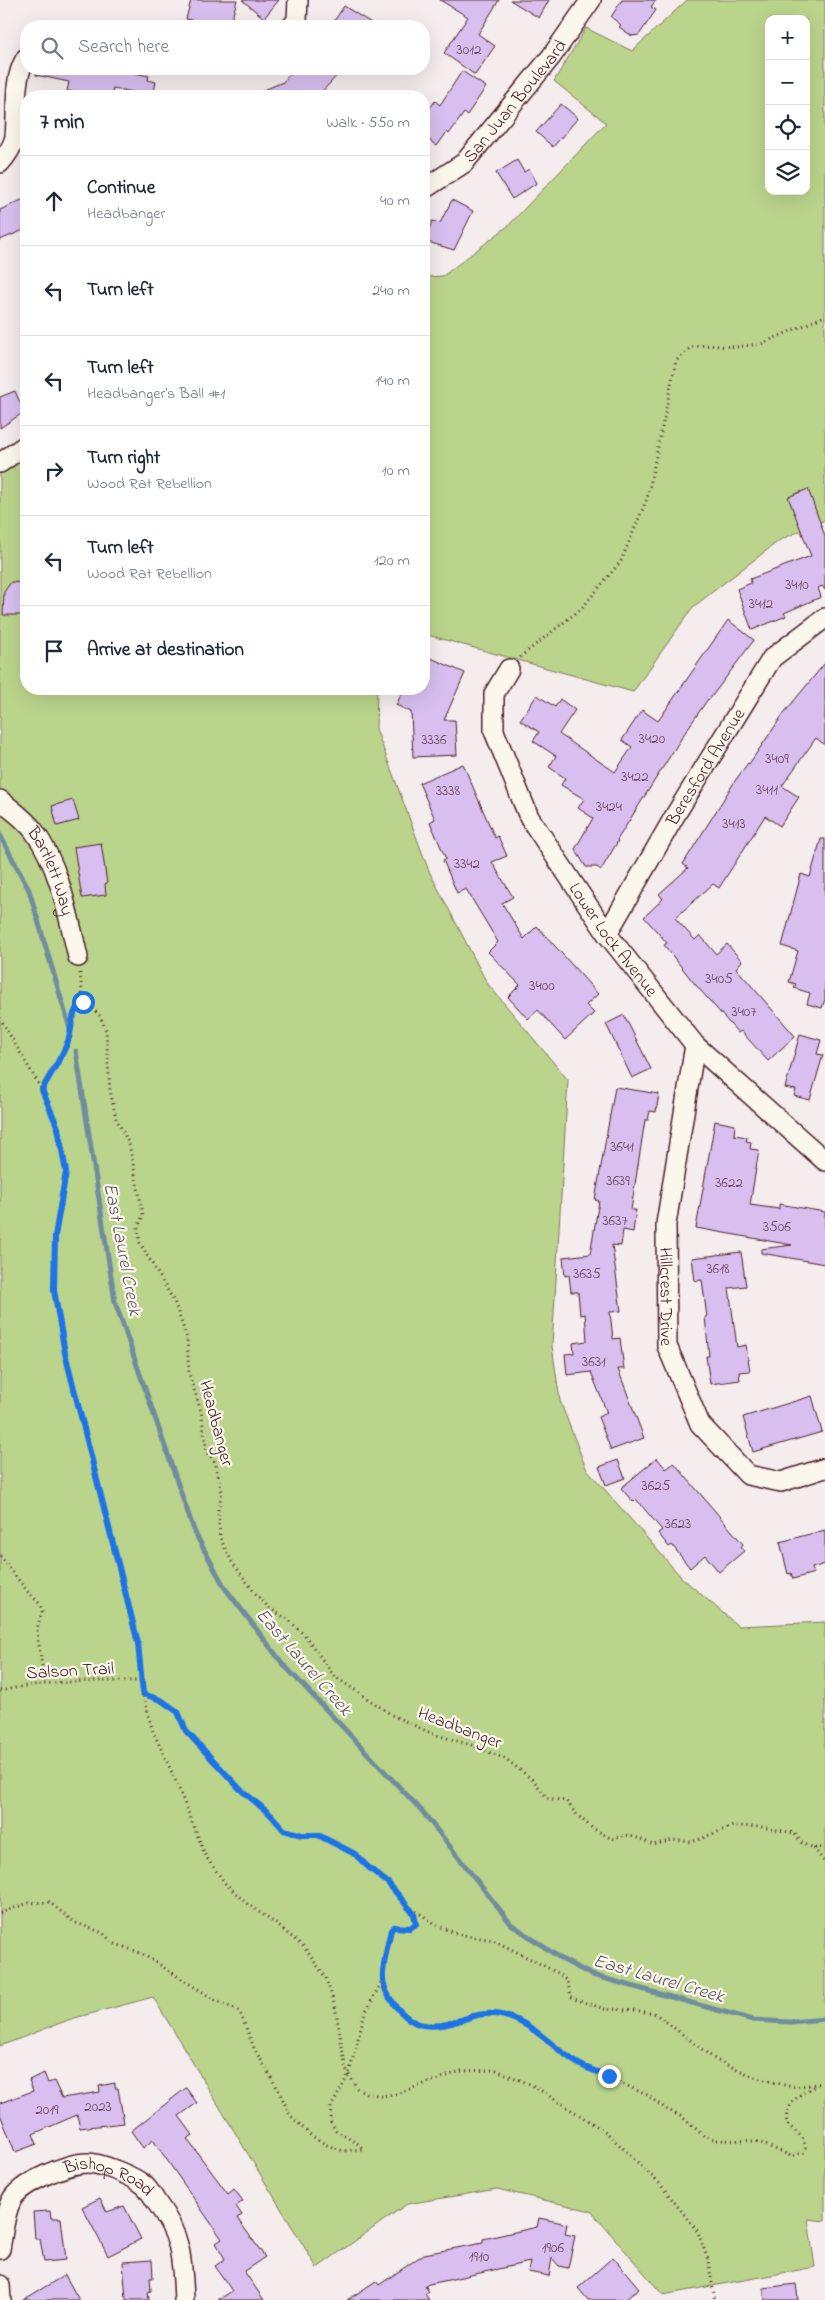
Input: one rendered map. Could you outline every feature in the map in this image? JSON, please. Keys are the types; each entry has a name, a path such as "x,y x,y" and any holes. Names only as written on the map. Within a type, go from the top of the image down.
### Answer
{"street":[{"path":"297,20 298,0"},
{"name":"San Juan Boulevard","path":"430,184 464,164 551,57 591,0"},
{"path":"0,163 15,138 16,100 20,73"},
{"path":"0,463 20,449"},
{"name":"Beresford Avenue","path":"607,934 677,812 772,658 825,618"},
{"name":"Lower Lock Avenue","path":"510,669 494,694 494,731 529,817 607,934 695,1045 825,1159"},
{"name":"Bartlett Way","path":"0,800 17,813 33,830 45,848 57,878 78,957"},
{"name":"Hillcrest Drive","path":"695,1045 666,1224 667,1346 700,1424 748,1474 781,1482 825,1468"},
{"name":"Bishop Road","path":"0,2250 11,2200 21,2189 32,2182 75,2164 90,2163 116,2171 144,2185 163,2211 179,2241 184,2300"},
{"path":"0,2285 1,2300"}],"path":[{"path":"510,669 521,656 582,608 621,561 647,499 676,362 691,347 705,345 735,348 761,344 825,316"},
{"path":"42,1090 68,1041 74,1012 77,1006 83,1002 78,957"},
{"name":"Headbanger","path":"83,1002 100,1016 106,1030 110,1091 116,1118 129,1144 143,1214 138,1228 140,1243 174,1301 187,1338 189,1374 201,1411 207,1453 215,1462 222,1492 218,1509 220,1538 242,1578 269,1608 289,1620 320,1654 334,1676 392,1715 434,1734 471,1744 506,1759 534,1781 547,1798 566,1801 577,1815 592,1828 612,1838 626,1835 653,1845 673,1840 692,1842 733,1826 761,1827 794,1834 802,1843 814,1848 825,1863"},
{"path":"0,1018 42,1090 58,1128 66,1172 55,1236 54,1290 65,1353 138,1643 143,1694 152,1729 174,1776 206,1857 225,1882 246,1903 304,1947 326,1978 335,2006 344,2060 357,2088 366,2093 381,2096 396,2094 461,2071 496,2070 532,2085 606,2132 660,2184 698,2232 708,2260 715,2300"},
{"path":"0,1556 28,1592 40,1604 42,1612 37,1629 45,1685"},
{"name":"Salson Trail","path":"0,1691 80,1682 142,1681"},
{"path":"143,1694 161,1700 178,1712 186,1731 240,1789 271,1815 284,1830 302,1835 318,1835 355,1854 388,1883 408,1906 414,1914 416,1924 410,1928 394,1927 391,1930 383,1979 384,1988 397,2008 416,2023 440,2025 482,2013 504,2015 518,2020 578,2064 647,2095 666,2109 682,2117 698,2132 717,2140 756,2142 791,2156 801,2155 805,2152 804,2140 787,2124 787,2111 793,2101 819,2083"},
{"path":"814,1848 825,1848"},
{"path":"0,1913 29,1903 49,1902 74,1922 103,1933 113,1944 141,1953 215,2000 237,2010 242,2015 254,2048 280,2091 290,2115 309,2134 343,2151 362,2149 360,2145 336,2131 330,2121 331,2107 349,2074 364,2015 383,1979"},
{"path":"408,1906 457,1934 493,1940 558,1973 567,1982 571,1996 574,1999 605,2009 634,2010 656,2014 716,2060 757,2078 792,2087 825,2083"}],"green space":[{"path":"687,0 825,0 825,520 780,540 693,607 633,692 430,636 430,277 443,276 508,226 606,123 554,81 586,28 632,51"},
{"path":"20,441 20,695 377,695 376,729 429,871 487,983 568,1080 552,1346 560,1401 586,1468 681,1577 738,1626 825,1622 825,2221 808,2219 815,2267 663,2295 591,2211 497,2189 407,2204 317,2268 153,1997 71,2019 0,2046 0,455"}],"building":[{"path":"191,0 237,0 232,20 186,19"},
{"path":"242,0 279,0 264,18"},
{"path":"440,0 499,0 478,34 495,46 475,75 444,53 468,17"},
{"path":"510,0 549,0 539,18"},
{"path":"622,0 656,0 651,7 656,10 639,35 632,36 619,27 621,25 611,17"},
{"path":"344,6 366,20 335,20"},
{"path":"462,71 486,87 467,115 464,113 449,134 447,132 437,146 430,141 430,108 435,101 440,105"},
{"path":"36,75 145,75 149,76 148,80 156,82 154,90 123,90 113,88 112,90 67,90 69,82"},
{"path":"289,75 337,75 324,90 264,90 283,82"},
{"path":"561,104 578,118 553,147 536,132"},
{"path":"517,160 524,172 529,169 537,183 512,199 496,173"},
{"path":"452,200 473,211 454,250 430,243 432,221 440,223"},
{"path":"20,201 20,232 0,240 0,210"},
{"path":"15,391 20,403 20,415 0,428 0,397"},
{"path":"808,489 825,536 825,590 822,586 818,588 821,597 784,613 786,616 752,630 737,589 751,583 750,579 811,556 788,497"},
{"path":"11,582 20,583 20,615 3,615 4,592"},
{"path":"728,620 754,640 708,699 684,734 617,840 601,870 597,867 586,867 575,849 593,818 578,808 584,799 561,785 565,778 549,767 556,756 533,741 539,732 520,720 537,695 555,707 560,699 575,710 559,734 615,772 632,747 622,740 642,710 658,721"},
{"path":"430,658 465,673 444,720 455,720 457,755 413,757 411,712 396,705 401,695 430,695"},
{"path":"825,663 825,745 816,738 782,786 799,797 780,826 765,816 719,888 713,884 675,918 695,940 700,935 716,954 727,944 742,961 736,968 795,1036 768,1061 741,1031 738,1033 694,983 664,945 667,943 644,917 663,899 659,894 688,868 683,864 735,781 784,713"},
{"path":"463,764 495,838 498,836 507,856 492,862 513,897 502,903 524,939 537,926 598,994 586,1005 594,1013 565,1040 538,1010 528,1019 508,997 520,985 488,952 498,942 466,889 457,893 443,860 446,859 430,822 435,819 419,783"},
{"path":"73,800 79,820 57,826 52,806"},
{"path":"821,839 825,839 825,999 822,1008 807,1004 810,993 794,988 796,984 789,982 798,951 782,946 801,874 810,877"},
{"path":"101,843 107,883 105,884 106,895 82,898 74,847"},
{"path":"624,1015 651,1069 632,1078 606,1024"},
{"path":"800,1034 821,1040 817,1054 823,1055 810,1100 794,1096 796,1090 785,1088"},
{"path":"615,1087 659,1094 656,1112 650,1111 648,1120 645,1120 631,1210 636,1210 633,1232 623,1230 621,1246 612,1245 621,1311 610,1312 613,1339 620,1338 624,1369 618,1369 644,1438 611,1450 598,1417 607,1413 591,1372 567,1375 565,1354 574,1353 573,1343 587,1341 585,1314 580,1315 578,1292 571,1292 569,1275 565,1276 563,1257 590,1254 599,1201 595,1200"},
{"path":"715,1121 735,1125 734,1135 747,1137 746,1141 751,1142 750,1149 759,1150 750,1205 779,1209 779,1204 825,1212 825,1264 761,1253 761,1249 792,1245 696,1228"},
{"path":"741,1252 746,1286 729,1288 737,1347 746,1345 750,1371 739,1372 740,1380 710,1384 706,1356 709,1356 705,1317 707,1317 702,1280 695,1281 692,1258"},
{"path":"812,1396 822,1432 753,1452 743,1417"},
{"path":"657,1458 666,1469 674,1463 743,1544 741,1547 744,1551 719,1572 705,1555 690,1568 672,1545 669,1547 658,1533 662,1530 636,1499 633,1502 621,1488"},
{"path":"618,1460 625,1478 606,1485 599,1467"},
{"path":"825,1530 825,1564 812,1568 814,1573 793,1579 791,1573 788,1574 780,1542"},
{"path":"44,2073 48,2083 54,2081 62,2098 100,2092 99,2086 115,2083 115,2088 118,2088 124,2123 80,2128 77,2115 33,2134 37,2144 15,2152 0,2114 0,2103 33,2091 29,2080"},
{"path":"186,2088 197,2103 179,2116 193,2135 187,2139 228,2194 234,2189 243,2201 236,2206 242,2215 237,2218 265,2257 244,2271 264,2300 218,2300 232,2291 215,2266 225,2259 216,2243 222,2239 153,2140 143,2148 131,2131"},
{"path":"100,2198 107,2212 124,2206 141,2239 108,2256 82,2207"},
{"path":"50,2211 51,2218 61,2218 66,2260 44,2262 40,2239 35,2239 33,2212"},
{"path":"539,2218 567,2224 565,2234 575,2236 568,2268 559,2266 552,2258 549,2276 528,2272 530,2262 425,2285 429,2292 425,2294 429,2300 347,2300 376,2281 379,2285 424,2254 483,2243 483,2239 537,2227"},
{"path":"613,2257 639,2288 625,2300 588,2300 578,2288"},
{"path":"152,2260 153,2278 150,2278 151,2291 148,2292 149,2300 126,2300 123,2262"},
{"path":"65,2275 79,2300 23,2300"},
{"path":"796,2284 798,2300 765,2300 763,2288"}],"waterway":[{"name":"East Laurel Creek","path":"0,835 29,890 70,1029"},
{"name":"East Laurel Creek","path":"76,1051 115,1302 195,1533 225,1588 283,1664 422,1811 511,1924 563,1960 592,1975 753,2020 790,2022 825,2019"}],"route":[{"path":"83,1002 77,1006 74,1012 68,1041 42,1090 58,1128 64,1150 66,1172 55,1236 54,1290 65,1353 138,1643 143,1694 161,1700 178,1712 186,1731 240,1789 271,1815 284,1830 302,1835 318,1835 355,1854 388,1883 408,1906 414,1914 417,1921 416,1924 410,1928 398,1926 391,1930 383,1969 384,1988 397,2008 405,2015 416,2023 425,2025 440,2025 482,2013 504,2015 518,2020 578,2064 609,2076"}]}
